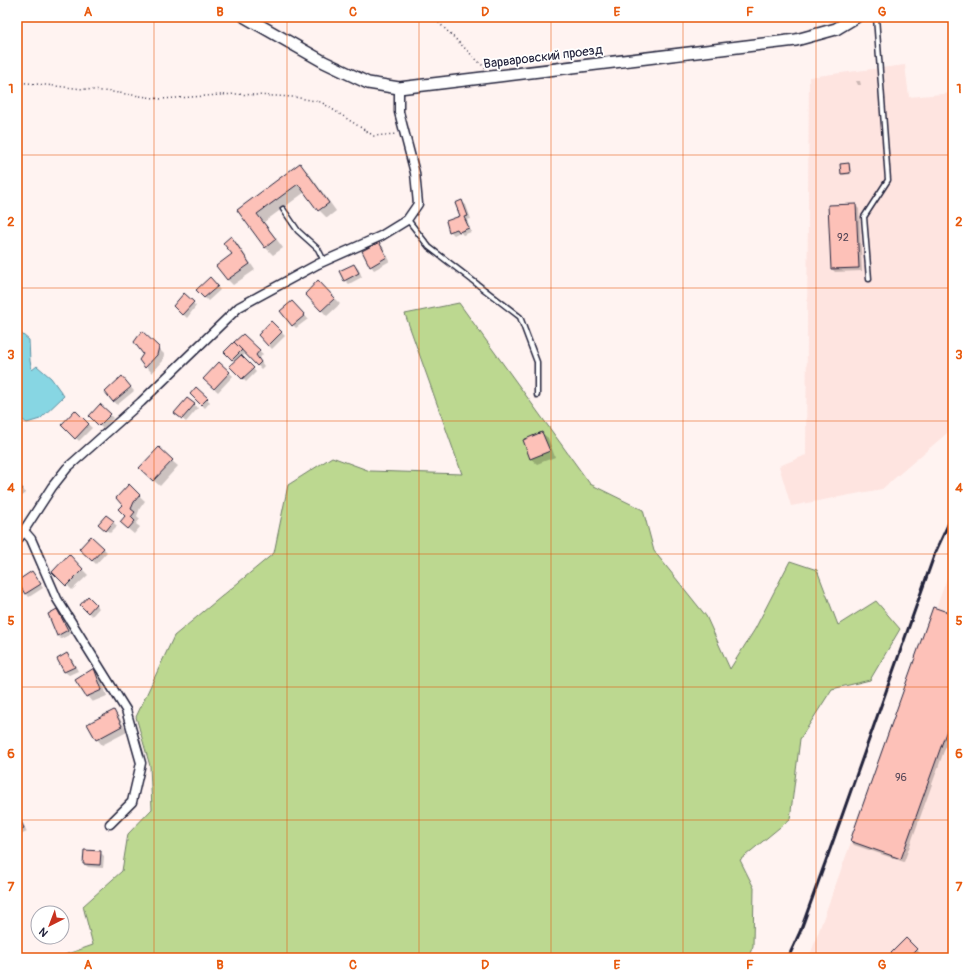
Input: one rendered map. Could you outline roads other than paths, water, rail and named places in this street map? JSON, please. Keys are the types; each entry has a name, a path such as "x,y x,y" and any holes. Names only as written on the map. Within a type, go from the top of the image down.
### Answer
{"street":[{"name":"Варваровский проезд","path":"245,17 324,62 368,83 399,88 796,40 836,29 856,17"},
{"path":"17,541 52,487 67,468 141,402 239,307 325,261 381,236 407,220 418,204 414,173 399,112 399,88"},
{"path":"24,531 30,539 57,599 126,710 141,763 132,802 110,824"}],"lane":[{"path":"870,279 864,217 888,180 876,17"},
{"path":"283,209 298,231 318,249 325,261"},
{"path":"407,220 429,247 520,317 537,362 537,395"}],"water":[{"path":"17,330 29,340 32,370 37,366 51,378 64,396 40,419 27,423 17,416"}],"railway":[{"path":"788,958 800,932 832,844 935,553 953,514"}]}
